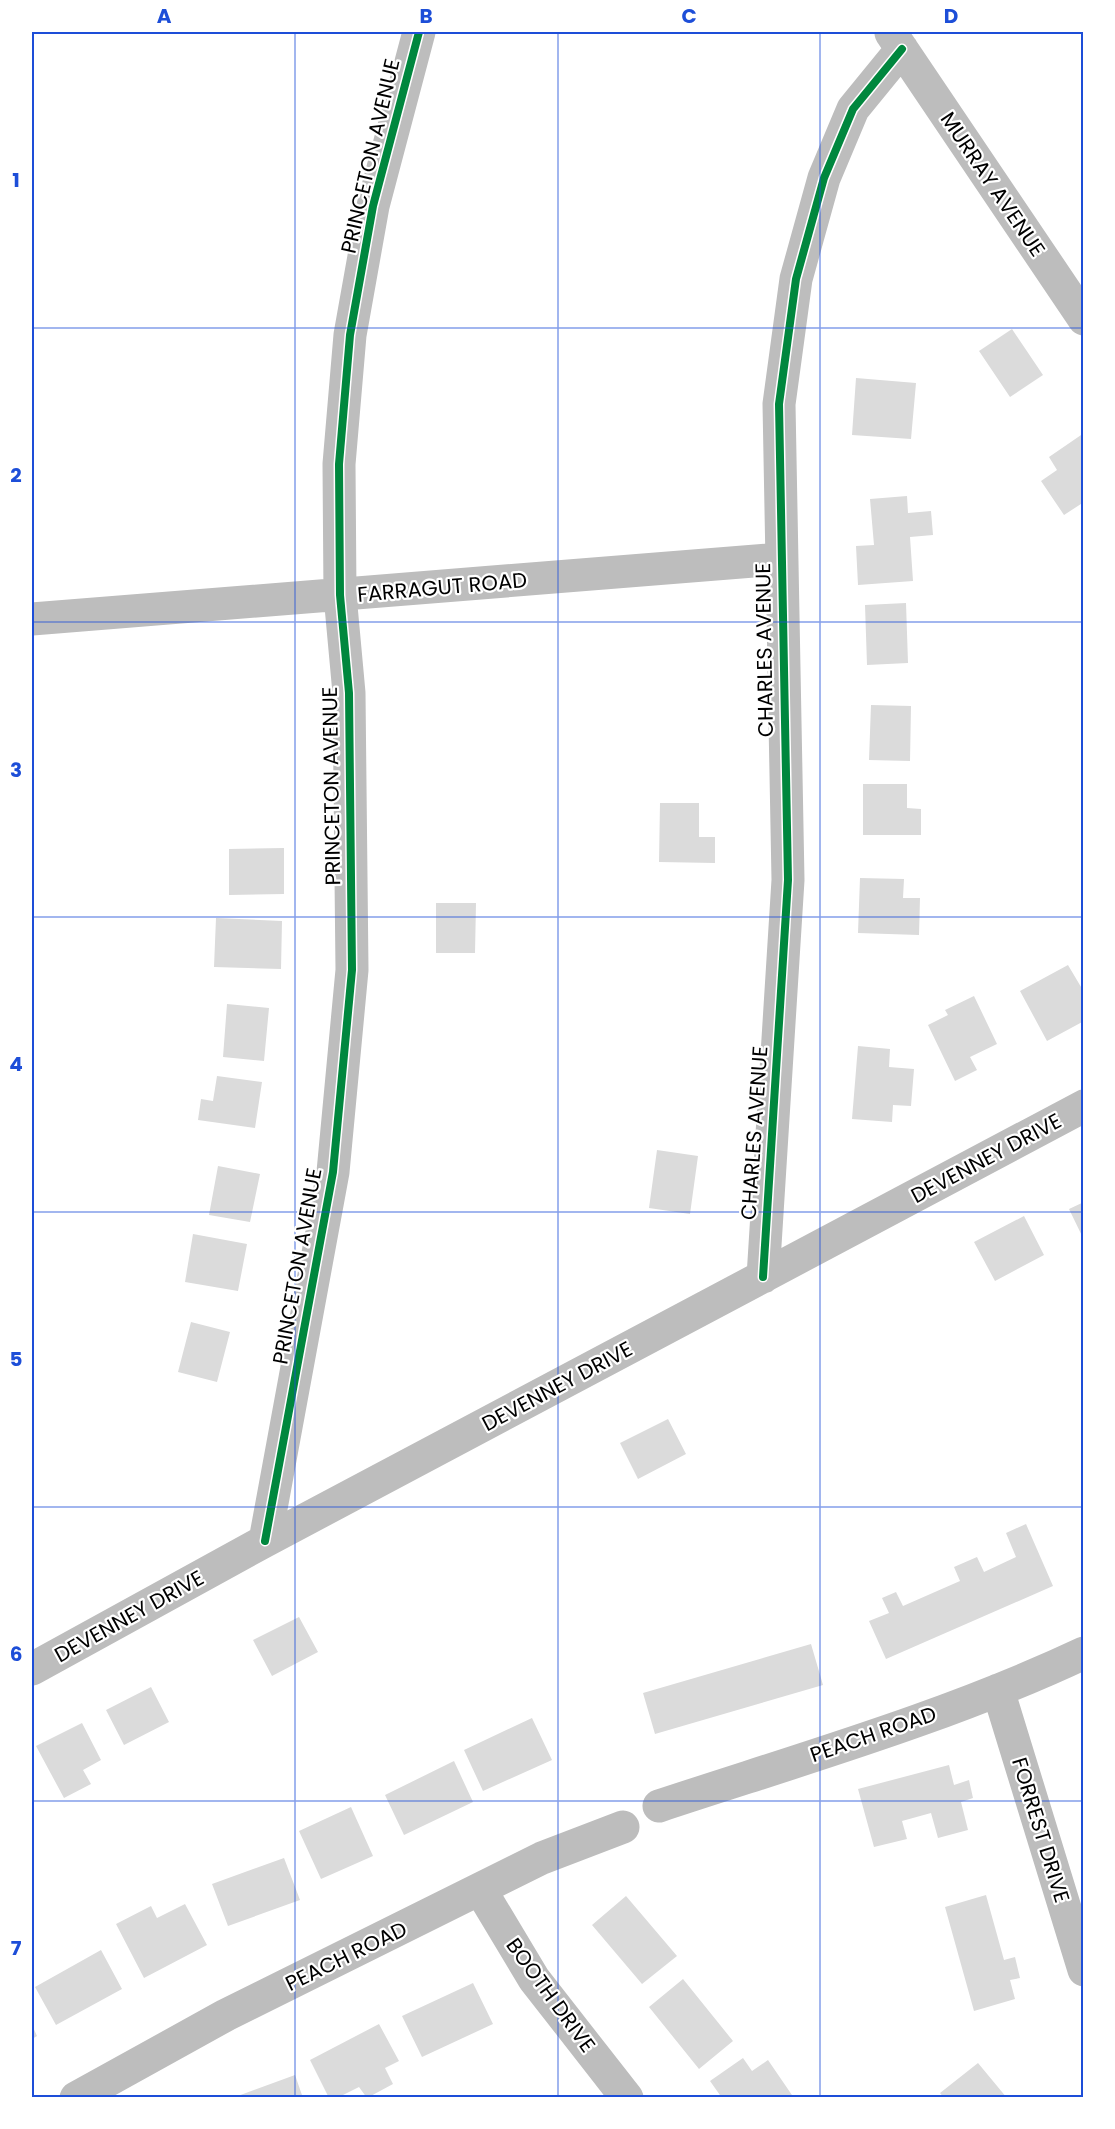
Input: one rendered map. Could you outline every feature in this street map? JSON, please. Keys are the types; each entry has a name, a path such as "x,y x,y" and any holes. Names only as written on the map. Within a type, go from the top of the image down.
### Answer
{"street":[{"name":"PRINCETON AVENUE","path":"265,1541 333,1172 352,970 349,693 340,595 339,464 350,335 373,206 419,32"},
{"name":"MURRAY AVENUE","path":"896,40 1083,319"},
{"name":"CHARLES AVENUE","path":"763,1277 788,880 780,559 779,404 795,279 824,178 853,109 896,40"},
{"name":"FARRAGUT ROAD","path":"32,619 780,559"},
{"name":"DEVENNEY DRIVE","path":"32,1670 265,1541 1083,1106"},
{"name":"PEACH ROAD","path":"659,1806 998,1690 1083,1653"},
{"name":"FORREST DRIVE","path":"998,1690 1083,1970"},
{"name":"PEACH ROAD","path":"76,2097 226,2015 542,1858 623,1827"},
{"name":"BOOTH DRIVE","path":"480,1889 534,1979 627,2097"}],"building":[{"path":"1012,329 1043,375 1010,397 979,351"},
{"path":"856,378 916,383 911,439 852,435"},
{"path":"1084,433 1084,502 1064,515 1041,481 1057,470 1049,457"},
{"path":"907,496 908,513 931,511 933,535 910,537 913,581 858,585 856,546 874,545 870,499"},
{"path":"906,603 908,663 867,665 865,605"},
{"path":"871,705 911,706 910,761 869,760"},
{"path":"863,784 907,784 907,808 921,809 921,835 863,835"},
{"path":"660,803 699,803 699,837 715,837 715,863 659,862"},
{"path":"284,848 284,894 229,895 229,849"},
{"path":"860,878 904,879 903,898 920,898 919,935 858,933"},
{"path":"436,903 476,903 475,953 436,953"},
{"path":"216,918 282,921 281,969 214,967"},
{"path":"1068,965 1084,992 1084,1021 1047,1041 1020,991"},
{"path":"974,996 997,1044 970,1057 977,1070 955,1081 928,1025 948,1015 945,1010"},
{"path":"227,1004 269,1008 264,1061 223,1057"},
{"path":"858,1046 890,1049 889,1067 914,1069 911,1106 893,1105 892,1122 852,1119"},
{"path":"217,1076 262,1082 255,1128 198,1120 201,1099 213,1101"},
{"path":"657,1150 698,1156 690,1214 649,1208"},
{"path":"218,1166 260,1174 250,1222 209,1215"},
{"path":"1084,1202 1084,1240 1069,1209"},
{"path":"1024,1216 1044,1255 995,1281 974,1242"},
{"path":"193,1234 247,1244 238,1291 185,1282"},
{"path":"191,1322 230,1332 217,1382 178,1372"},
{"path":"668,1419 686,1454 638,1479 620,1443"},
{"path":"1026,1524 1053,1586 886,1659 869,1621 889,1613 882,1598 896,1592 903,1606 960,1581 954,1567 977,1557 984,1572 1016,1557 1006,1533"},
{"path":"299,1617 318,1652 272,1676 253,1640"},
{"path":"811,1644 823,1685 655,1734 643,1693"},
{"path":"151,1687 169,1722 124,1745 106,1710"},
{"path":"532,1718 552,1760 483,1791 464,1750"},
{"path":"82,1723 101,1760 83,1770 91,1784 64,1798 36,1746"},
{"path":"454,1761 473,1802 404,1835 385,1795"},
{"path":"949,1765 954,1785 969,1780 973,1798 961,1802 968,1830 938,1838 931,1813 902,1821 907,1839 874,1847 858,1789"},
{"path":"351,1807 373,1856 321,1879 299,1831"},
{"path":"284,1858 300,1900 228,1926 212,1884"},
{"path":"986,1895 1004,1960 1015,1957 1020,1978 1010,1980 1015,1999 974,2011 945,1907"},
{"path":"626,1896 677,1956 642,1984 592,1925"},
{"path":"185,1904 207,1945 144,1978 116,1924 151,1906 157,1918"},
{"path":"101,1950 122,1989 56,2025 35,1987"},
{"path":"683,1979 733,2041 699,2069 649,2007"},
{"path":"473,1983 493,2024 422,2057 402,2016"},
{"path":"379,2024 399,2061 385,2068 393,2084 367,2098 359,2087 337,2098 329,2098 310,2060"},
{"path":"32,2025 37,2036 32,2039"},
{"path":"743,2058 752,2071 768,2060 794,2098 722,2098 710,2081"},
{"path":"978,2063 1007,2098 944,2098 940,2093"},
{"path":"295,2075 303,2098 235,2098 235,2097"}],"cycle path":[{"path":"265,1541 333,1172 352,970 349,693 340,595 339,464 350,335 373,206 419,32"},
{"path":"763,1277 788,880 779,404 796,279 824,178 853,109 902,49"}]}
